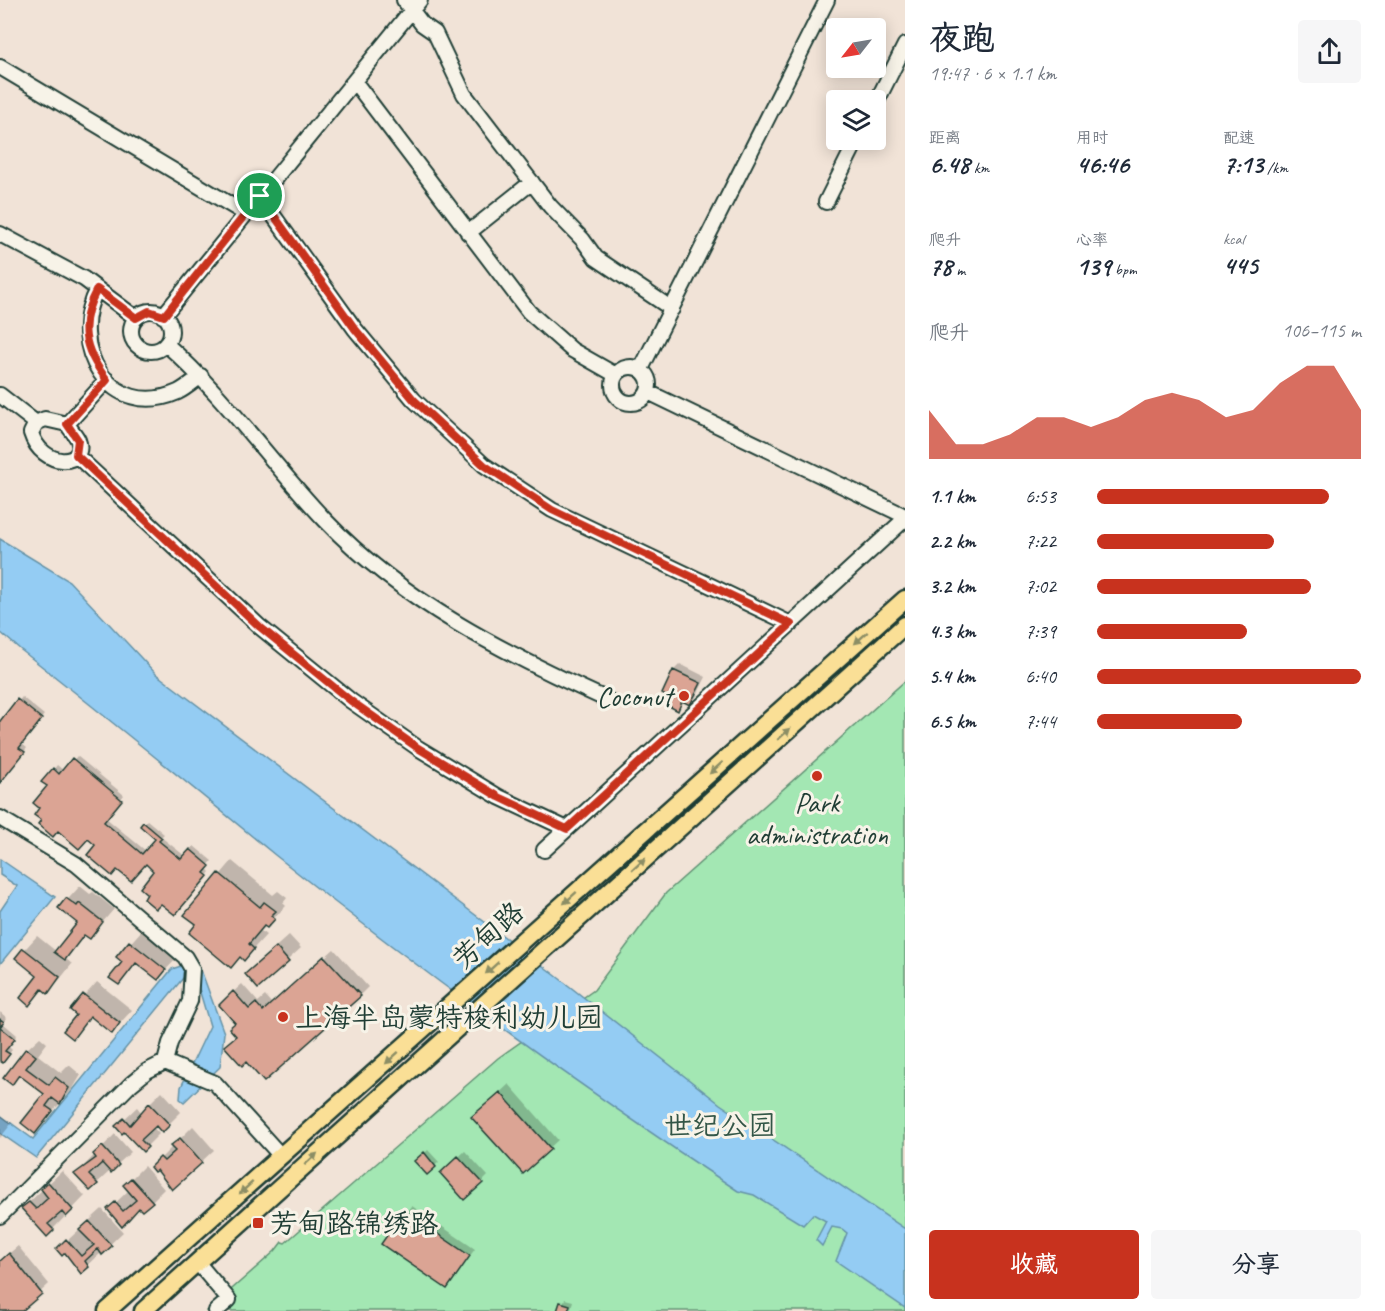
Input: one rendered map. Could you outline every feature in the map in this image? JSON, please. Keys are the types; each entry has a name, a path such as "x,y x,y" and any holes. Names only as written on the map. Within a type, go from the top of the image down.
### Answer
{"main road":[{"name":"芳甸路","path":"107,1311 905,599"},
{"name":"芳甸路","path":"143,1311 905,625"}],"street":[{"path":"642,369 827,0"},
{"path":"164,316 354,81 412,3 422,24 435,33 464,94 532,182 596,258 672,309"},
{"path":"882,90 905,45"},
{"path":"0,67 246,214"},
{"path":"354,81 529,312 572,350 616,375"},
{"path":"826,202 852,150"},
{"path":"468,233 532,182"},
{"path":"260,196 377,356 414,400 484,465 552,510 791,624"},
{"path":"0,234 97,289 136,318"},
{"path":"97,289 86,315 86,337 93,361 107,380 120,392 134,397 152,399 179,392 201,376"},
{"path":"149,311 164,316 171,331 166,344 157,350 147,351 138,346 131,330 136,318 149,311"},
{"path":"166,344 201,376 326,521 379,569 434,610 502,650 608,700"},
{"path":"628,367 642,369 649,381 648,392 635,402 622,400 614,388 616,375 628,367"},
{"path":"67,424 107,380"},
{"path":"544,850 905,518 648,392"},
{"path":"0,395 36,423"},
{"path":"45,419 67,424 78,440 76,455 63,462 45,456 38,449 31,434 36,423 45,419"},
{"path":"76,455 260,627 351,701 418,748 499,797 567,829"},
{"path":"0,818 76,864 185,957 192,969 193,984 190,1001 170,1043 165,1062 147,1071 131,1084 0,1216"},
{"path":"165,1062 216,1083 281,1156"},
{"path":"197,1262 229,1300 216,1311"}],"green space":[{"name":"世纪公园","path":"905,681 905,1311 207,1311 275,1251 282,1242 285,1243 498,1058 594,990 666,893"}],"water":[{"path":"0,539 69,581 156,674 555,975 720,1104 905,1229 905,1308 836,1261 847,1233 842,1229 832,1227 822,1246 816,1240 826,1221 813,1214 803,1225 754,1195 738,1191 561,1070 445,986 331,899 21,650 0,632"},
{"path":"0,859 55,897 0,964 0,911 17,886 0,875"},
{"path":"184,965 201,970 224,1033 220,1067 184,1102 180,1099 181,1087 210,1026 197,982 183,978 36,1158 0,1133 0,1115 33,1139 172,969"}],"building":[{"path":"673,670 701,683 690,705 682,701 678,711 663,703 666,696 662,694"},
{"path":"17,699 42,719 19,748 25,752 0,783 0,721"},
{"path":"72,758 122,800 104,822 142,854 155,839 140,826 143,822 162,838 159,841 181,859 190,849 210,866 204,873 208,876 175,915 161,904 156,909 144,899 147,894 140,888 153,871 146,864 131,881 117,870 112,876 87,855 95,845 88,839 79,849 58,831 53,837 38,824 41,820 34,815 39,808 33,803 47,786 41,782 53,768 59,774"},
{"path":"219,873 260,907 264,902 276,911 271,916 275,919 267,928 264,926 249,944 254,949 244,961 240,957 231,968 189,933 196,924 184,915"},
{"path":"66,898 77,906 79,903 103,922 90,939 84,935 65,960 54,952 77,923 58,908"},
{"path":"129,941 166,970 158,980 136,963 119,985 109,978 122,962 116,957"},
{"path":"276,947 289,962 258,989 245,974"},
{"path":"23,948 60,977 48,994 42,989 29,1006 20,998 37,976 15,958"},
{"name":"上海半岛蒙特梭利幼儿园","path":"324,956 361,996 264,1082 246,1062 242,1066 224,1046 236,1036 229,1028 235,1023 219,1005 233,991 249,1009 256,1003 263,1011"},
{"path":"83,994 120,1023 112,1034 90,1016 73,1039 63,1031 76,1015 70,1010"},
{"path":"0,1027 15,1039 5,1051 10,1054 3,1063 0,1061"},
{"path":"26,1048 36,1056 26,1068 49,1085 55,1077 69,1088 60,1104 52,1098 46,1106 53,1111 35,1134 21,1123 44,1094 19,1075 12,1085 3,1078"},
{"path":"500,1092 551,1149 523,1174 471,1117"},
{"path":"149,1103 170,1125 162,1133 156,1126 141,1140 148,1147 143,1152 115,1126 124,1118 130,1125"},
{"path":"180,1138 202,1163 172,1190 157,1170 154,1172 150,1167 160,1157 164,1161 175,1151 170,1146"},
{"path":"102,1146 119,1165 111,1173 102,1163 89,1175 98,1184 90,1191 74,1174 96,1158 93,1154"},
{"path":"424,1152 436,1167 427,1175 414,1161"},
{"path":"458,1156 483,1183 464,1200 440,1173"},
{"path":"131,1178 153,1202 142,1211 139,1208 122,1227 107,1209 115,1202 123,1211 136,1200 123,1185"},
{"path":"48,1182 73,1210 66,1217 62,1212 48,1224 54,1230 47,1237 21,1208 29,1202 36,1209 48,1198 41,1189"},
{"path":"404,1211 470,1256 447,1289 381,1244"},
{"path":"89,1221 112,1246 102,1255 98,1249 85,1261 89,1267 81,1274 65,1253 62,1256 56,1249 66,1239 81,1256 94,1245 79,1230"},
{"path":"9,1253 42,1294 22,1311 0,1311 0,1261"},
{"path":"560,1302 570,1305 568,1311 557,1311"}],"place":[{"name":"Coconut","path":"684,696"},
{"name":"Park administration","path":"817,776"},
{"name":"上海半岛蒙特梭利幼儿园","path":"283,1017"},
{"name":"芳甸路锦绣路","path":"258,1223"}],"route":[{"path":"260,196 355,329 414,400 484,465 552,510 791,624 567,829 499,797 418,748 351,701 260,627 76,455 79,448 78,440 67,424 107,380 93,361 86,337 86,315 97,289 136,318 149,311 164,316 260,196"}]}
